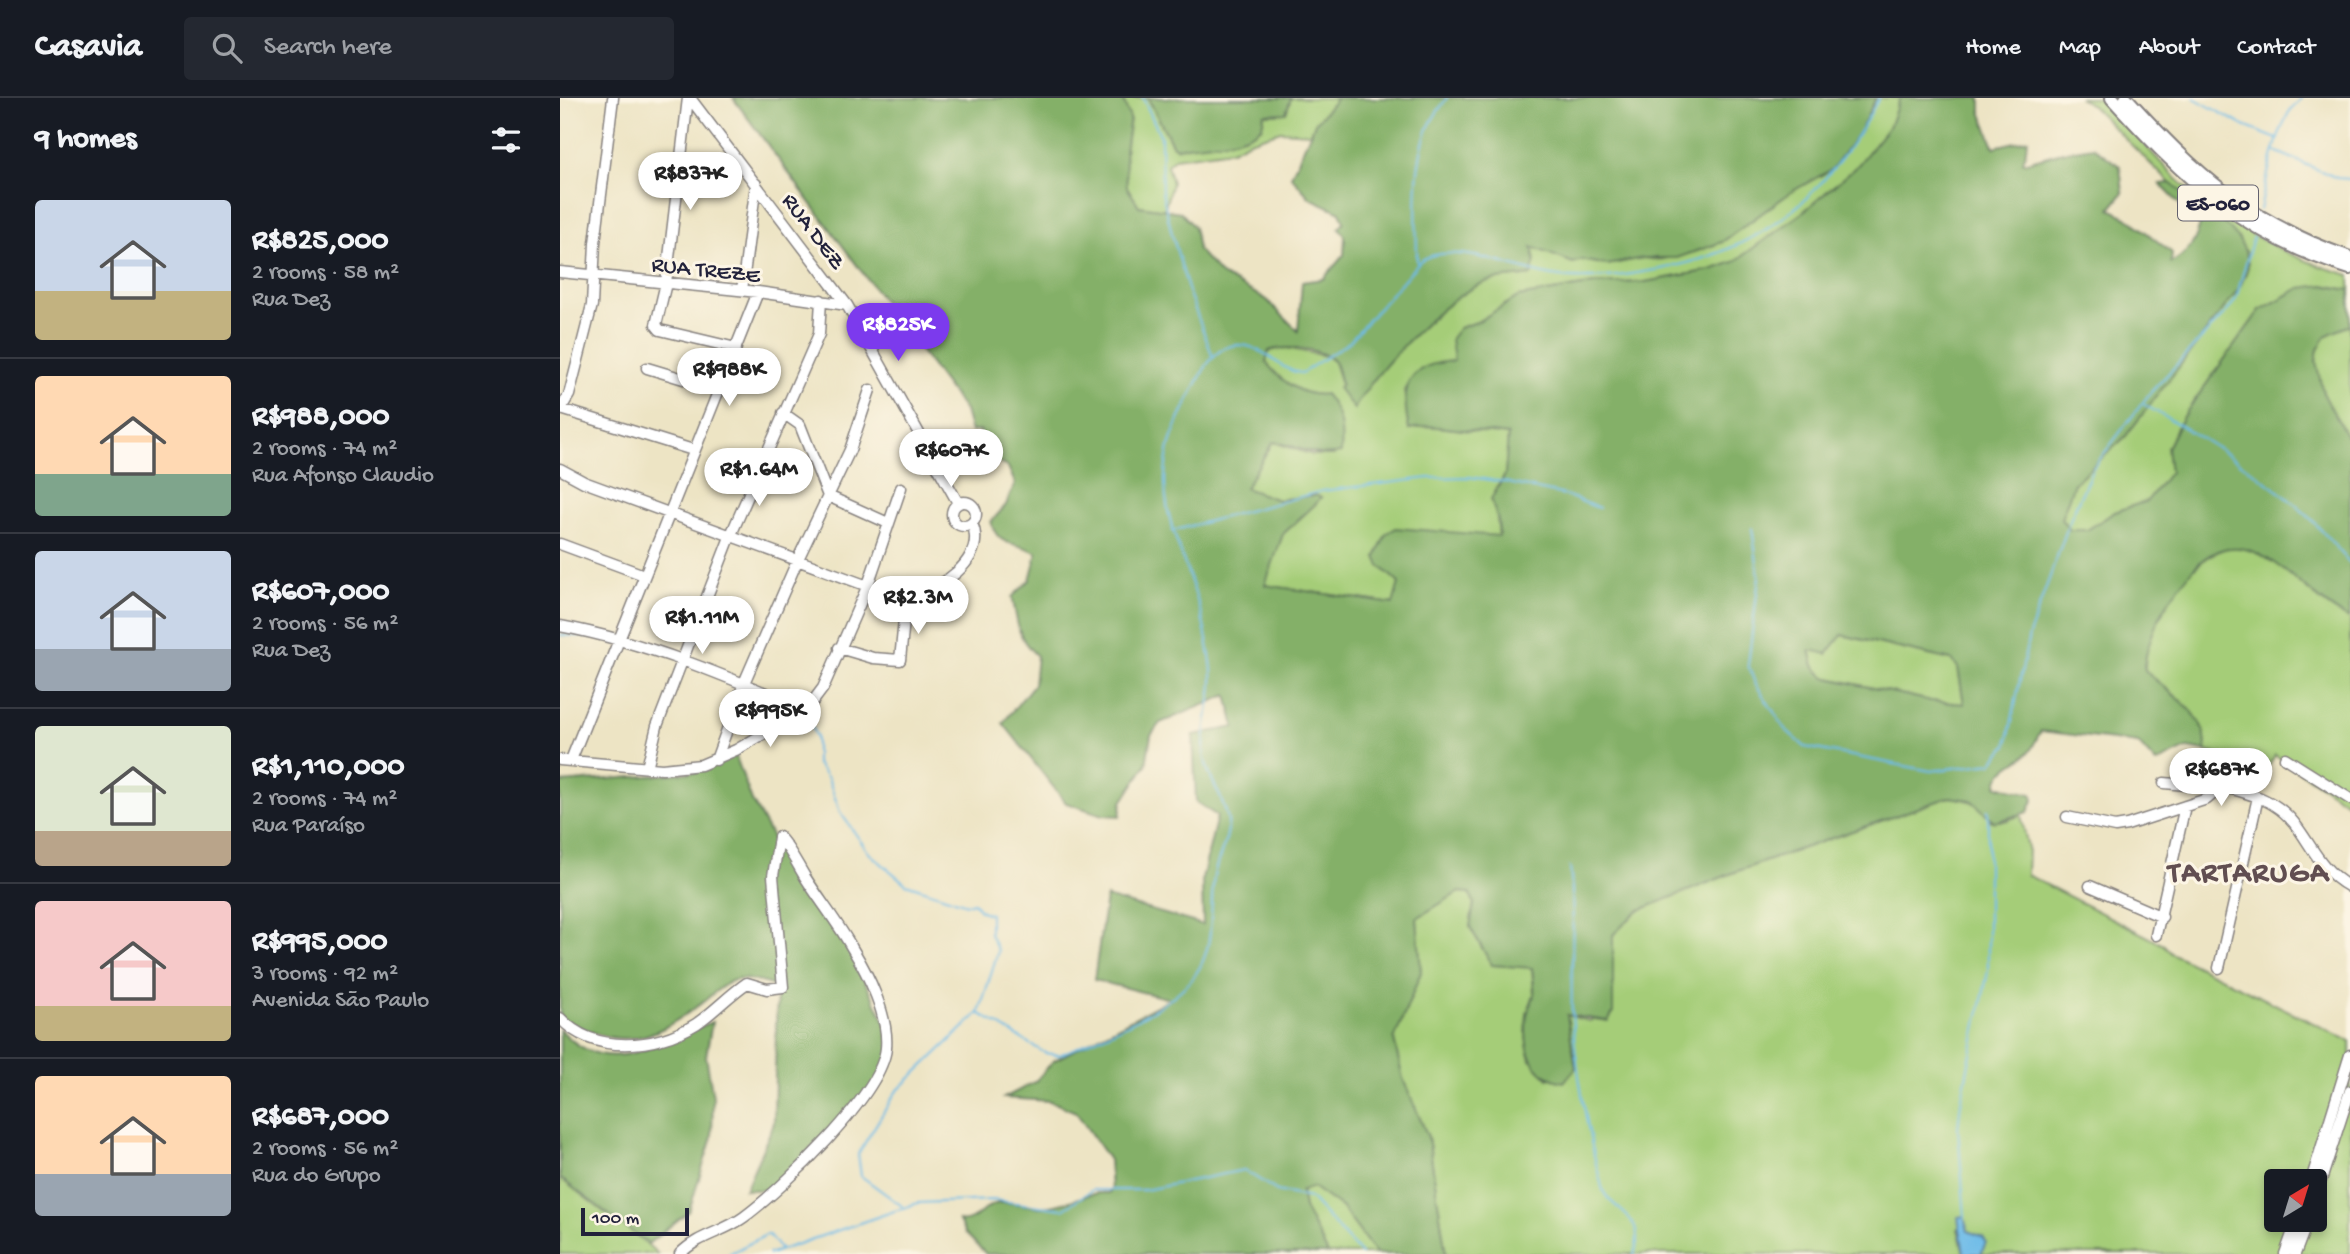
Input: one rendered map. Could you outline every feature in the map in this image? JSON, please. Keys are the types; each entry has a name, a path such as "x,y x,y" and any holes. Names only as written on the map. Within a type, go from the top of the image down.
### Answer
{"main road":[{"name":"ES-060","path":"2112,98 2176,165 2234,214 2280,242 2350,268"},
{"name":"ES-060","path":"2126,98 2192,167 2240,206 2284,232 2350,258"}],"street":[{"path":"613,98 589,320 569,394 561,410 693,450"},
{"path":"689,98 666,283 656,327 736,348"},
{"name":"RUA DEZ","path":"689,98 847,306 958,503"},
{"path":"742,290 756,184"},
{"name":"RUA TREZE","path":"560,272 742,290 847,306"},
{"path":"758,292 618,639 565,760 647,768 674,768 716,760 806,710 823,688 868,585 901,488"},
{"path":"647,768 657,726 730,537 819,334 821,300"},
{"path":"647,368 720,390"},
{"path":"716,760 744,683 798,559 850,450 870,390"},
{"path":"783,413 800,425 828,496 888,523"},
{"path":"560,469 584,482 906,600 957,574 964,566 976,544 972,523"},
{"path":"965,501 974,506 976,517 972,523 962,526 954,521 951,511 958,503 965,501"},
{"path":"560,544 644,575"},
{"path":"839,648 873,659 900,660 906,600"},
{"path":"560,626 618,639 684,660 806,710"},
{"path":"2285,758 2350,799"},
{"path":"2164,783 2221,788 2258,797 2286,815 2327,872 2350,887"},
{"path":"2067,817 2120,826 2207,799 2221,788"},
{"path":"2219,968 2258,797"},
{"path":"2156,935 2185,806"},
{"path":"560,1018 574,1032 589,1040 632,1044 684,1030 697,1023 747,983 766,989 783,987 773,876 779,837 841,927 859,959 885,1025 886,1047 877,1077 853,1108 768,1197 732,1225 690,1245 680,1254"},
{"path":"2090,886 2162,917"},
{"path":"2315,1169 2350,1055"},
{"path":"2325,1169 2350,1091"},
{"path":"2285,1254 2293,1232"},
{"path":"2295,1254 2303,1232"}],"green space":[{"path":"733,98 1122,98 1130,118 1125,151 1127,187 1139,206 1181,212 1194,227 1198,250 1221,275 1266,299 1298,331 1302,282 1323,279 1344,255 1345,236 1339,228 1344,222 1340,212 1310,198 1291,176 1315,123 1337,98 1876,98 1860,131 1832,169 1791,192 1722,242 1677,258 1643,258 1607,265 1582,260 1573,263 1532,247 1535,261 1531,275 1488,281 1449,304 1394,356 1354,409 1338,388 1341,384 1337,370 1329,357 1303,349 1284,348 1269,351 1266,362 1284,381 1308,393 1325,394 1338,415 1342,444 1341,453 1323,454 1273,442 1245,488 1278,500 1316,495 1321,498 1283,534 1265,585 1393,604 1399,583 1380,566 1376,557 1386,534 1396,528 1499,536 1498,521 1491,499 1505,475 1508,435 1428,426 1409,429 1406,414 1405,401 1410,380 1416,372 1425,367 1454,361 1451,338 1459,328 1477,322 1518,297 1594,284 1645,282 1711,270 1734,262 1802,213 1858,165 1890,125 1900,98 1981,98 1981,111 1994,147 2028,139 2023,163 2093,147 2120,166 2123,193 2110,209 2127,217 2172,253 2171,263 2190,248 2200,225 2160,184 2170,183 2229,228 2245,251 2248,264 2238,290 2125,437 2074,483 2061,519 2070,530 2087,530 2115,512 2147,501 2170,472 2167,448 2182,418 2260,310 2300,288 2323,285 2350,290 2350,325 2327,335 2318,349 2316,361 2323,393 2350,442 2350,619 2330,607 2270,560 2250,551 2230,548 2210,555 2189,574 2166,606 2155,627 2144,665 2145,670 2195,716 2202,726 2205,751 2187,748 2156,763 2138,743 2041,731 2029,752 2001,774 1997,786 2032,794 2034,798 2028,812 1995,822 1971,800 1949,797 1735,872 1637,911 1613,935 1613,1013 1608,1021 1567,1015 1576,1068 1564,1082 1543,1074 1536,1067 1528,1049 1527,1015 1534,992 1532,968 1492,965 1470,927 1474,903 1470,893 1459,892 1417,918 1421,972 1394,1040 1403,1079 1428,1137 1446,1254 1376,1254 1342,1208 1313,1187 1301,1191 1304,1208 1328,1254 986,1254 965,1233 959,1221 968,1220 998,1203 1040,1207 1058,1205 1111,1190 1109,1160 1076,1112 1050,1101 1004,1098 1035,1082 1053,1061 1170,999 1094,980 1106,897 1203,925 1202,879 1217,816 1196,802 1193,735 1235,727 1227,695 1160,723 1151,735 1146,765 1122,802 1120,816 1103,815 1066,803 1003,723 1034,684 1037,656 1021,636 1012,597 1030,580 1037,553 1004,541 994,531 991,522 1006,505 1015,483 1008,467 985,456 980,430 971,432 965,411","holes":["1842,635 1951,660 1958,667 1964,704 1931,701 1824,677 1814,666 1810,650 1827,654"]},
{"path":"1122,98 1148,98 1173,146 1264,120 1264,114 1286,113 1291,98 1337,98 1309,133 1281,131 1249,141 1232,150 1175,158 1167,165 1172,183 1164,210 1139,206 1127,187 1125,151 1130,118"},
{"path":"1148,98 1291,98 1286,113 1264,114 1262,127 1253,133 1232,140 1177,148 1173,146"},
{"path":"1876,98 1900,98 1890,125 1858,165 1802,213 1734,262 1711,270 1645,282 1594,284 1518,297 1477,322 1459,328 1455,361 1426,370 1404,390 1409,429 1428,426 1508,435 1505,475 1494,491 1499,537 1457,534 1380,566 1399,583 1394,604 1264,585 1283,534 1317,503 1315,495 1278,500 1244,488 1273,442 1313,455 1334,455 1320,395 1304,392 1283,380 1266,362 1269,351 1286,348 1326,356 1334,362 1341,384 1354,409 1394,356 1449,304 1483,282 1531,275 1532,246 1573,263 1582,260 1607,265 1643,258 1659,260 1695,252 1722,242 1791,192 1832,169 1860,131"},
{"path":"2079,98 2104,98 2160,162 2198,198 2260,239 2304,260 2350,275 2350,290 2323,285 2260,310 2182,418 2167,448 2170,472 2147,501 2115,512 2087,530 2070,530 2061,519 2074,483 2125,437 2238,290 2248,267 2239,239 2212,213 2170,183 2090,104"},
{"path":"2350,325 2350,442 2336,421 2323,393 2317,352 2325,338"},
{"path":"2237,546 2253,551 2282,568 2335,611 2350,619 2350,805 2275,755 2268,767 2205,751 2202,726 2195,715 2145,670 2146,652 2152,633 2173,593 2203,561 2220,551"},
{"path":"1842,635 1951,660 1958,667 1964,704 1931,701 1824,677 1814,666 1810,649 1827,654"},
{"path":"735,754 752,801 783,857 838,928 895,1041 883,1082 850,1109 770,1190 745,1190 774,1123 777,987 751,980 735,980 663,1028 632,1038 599,1035 560,1018 560,783 696,772"},
{"path":"1949,797 1968,800 1979,806 1991,821 2005,821 2021,815 2028,848 2027,875 2164,945 2171,953 2350,1041 2350,1254 1981,1254 1983,1237 1958,1229 1964,1254 1446,1254 1428,1137 1403,1079 1394,1040 1421,972 1417,918 1459,892 1470,893 1474,903 1470,927 1492,965 1532,967 1534,995 1527,1013 1526,1038 1531,1060 1548,1079 1576,1067 1566,1015 1589,1021 1613,1013 1613,935 1637,911 1735,872"},
{"path":"712,1022 706,1056 713,1097 712,1137 689,1211 648,1244 560,1178 560,1029 578,1045 596,1053 615,1056 653,1047"},
{"path":"560,1178 608,1215 615,1216 658,1254 560,1254"},
{"path":"1313,1187 1342,1208 1376,1254 1328,1254 1304,1208 1301,1191"}],"water":[{"path":"1964,1216 1968,1231 1983,1237 1986,1242 1981,1254 1964,1254 1958,1217"}],"waterway":[{"path":"1143,98 1161,137 1162,192 1172,234 1190,296 1213,357"},
{"path":"1417,262 1416,195 1419,162 1429,127 1447,98"},
{"path":"979,1013 1045,1053 1059,1055 1133,1022 1151,1011 1183,988 1202,964 1209,940 1214,877 1227,835 1228,821 1205,760 1205,729 1212,685 1208,644 1197,599 1170,520 1165,486 1169,447 1174,432 1200,376 1213,357 1224,348 1242,345 1260,351 1284,367 1302,373 1349,342 1420,261 1433,255 1467,255 1553,276 1587,278 1643,272 1684,264 1721,252 1784,217 1811,193 1836,166 1879,98"},
{"path":"2194,98 2244,126 2277,139"},
{"path":"2260,210 2278,137 2289,112 2301,98"},
{"path":"2275,151 2337,178 2350,179"},
{"path":"1752,528 1759,577 1748,665 1755,683 1785,729 1805,747 1931,771 1992,763 2007,745 2029,635 2072,515 2093,468 2150,393 2230,308 2236,299 2253,237"},
{"path":"2143,404 2207,442 2269,484 2307,515 2350,563"},
{"path":"1172,531 1322,491 1429,478 1469,477 1504,482 1565,495 1599,508"},
{"path":"560,635 591,637"},
{"path":"806,714 816,737 816,763 828,778 840,812 869,853 906,884 967,904 973,902 981,911 990,914 990,934 998,951 979,1013 896,1092 858,1154 861,1176 902,1206"},
{"path":"1965,1218 1958,1128 1988,971 1988,810"},
{"path":"1570,867 1573,903 1572,1012 1583,1100 1605,1195 1626,1214 1636,1230 1634,1254"},
{"path":"769,1254 918,1203 993,1200 1063,1209 1092,1190 1145,1190 1244,1170 1277,1191 1310,1198 1361,1254"},
{"path":"729,1254 768,1234 780,1249"}],"district":[{"name":"TARTARUGA","path":"2249,871"}]}
